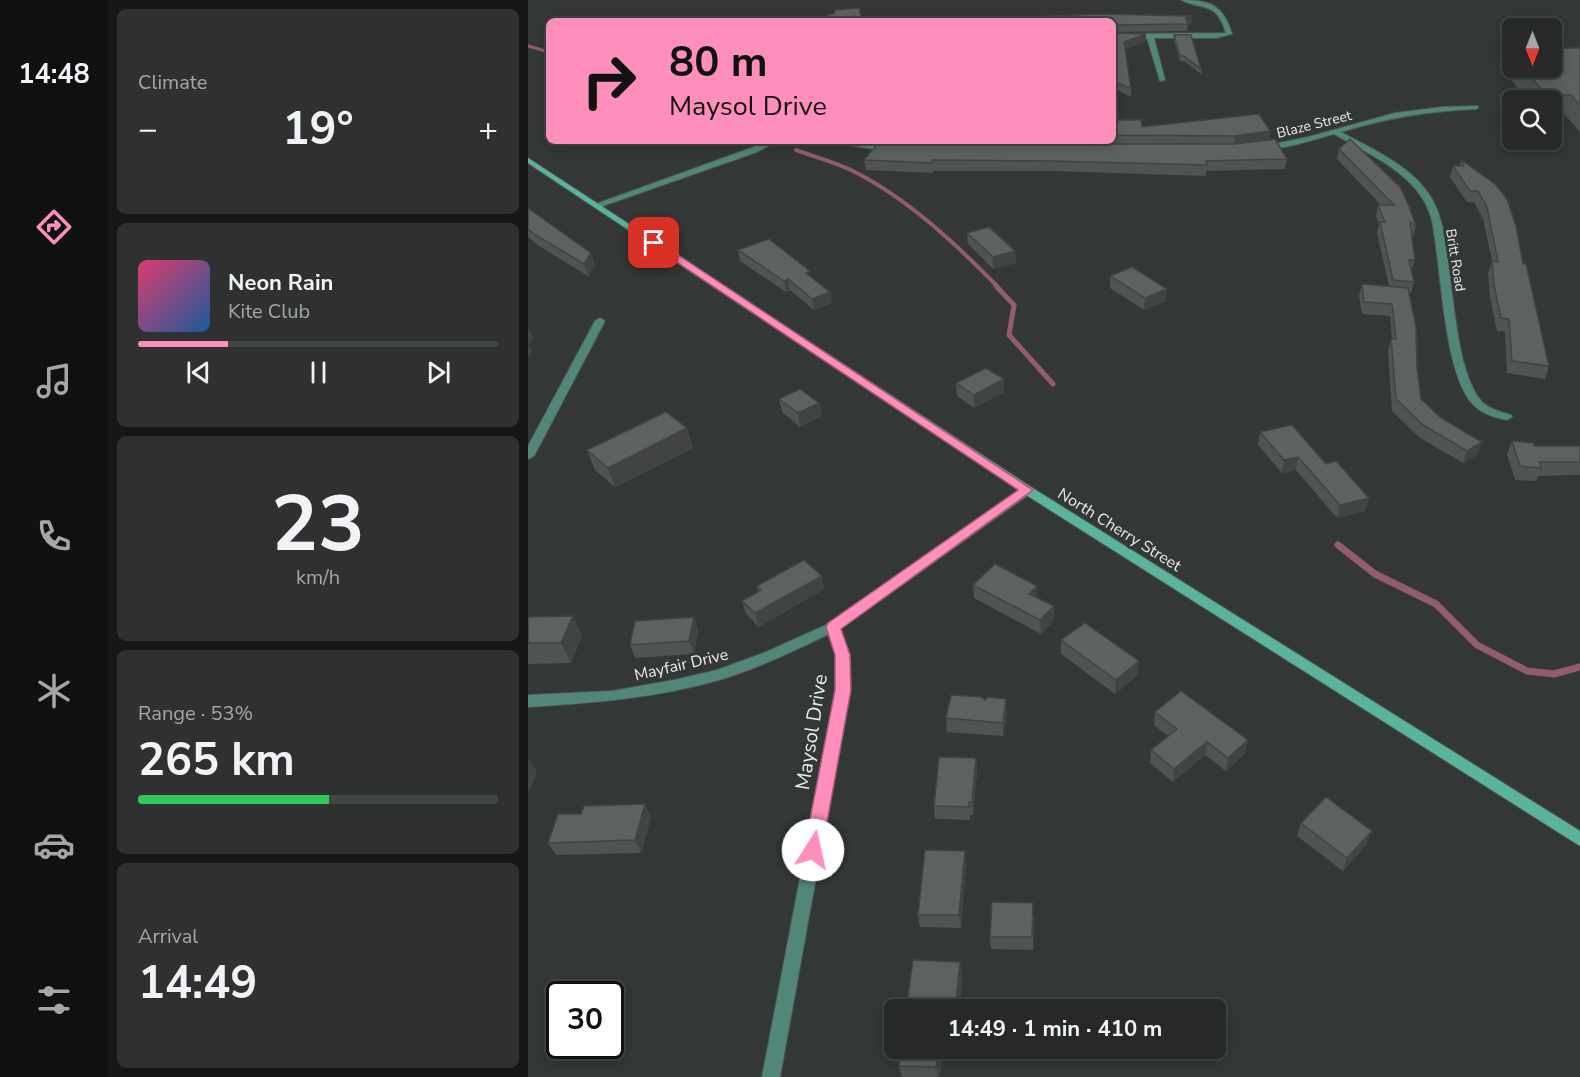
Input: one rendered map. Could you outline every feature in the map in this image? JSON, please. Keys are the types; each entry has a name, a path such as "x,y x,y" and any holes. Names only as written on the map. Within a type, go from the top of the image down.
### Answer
{"street":[{"path":"1116,36 1228,34 1224,17 1214,6 1184,0"},
{"path":"1150,36 1162,80"},
{"name":"Blaze Street","path":"1256,148 1308,141 1385,117 1431,110 1476,107"},
{"name":"Britt Road","path":"1336,132 1395,168 1425,194 1430,202 1436,217 1461,371 1477,403 1507,417"},
{"path":"597,205 765,144"},
{"path":"853,144 894,150"},
{"name":"North Cherry Street","path":"528,160 1027,490 1580,839"},
{"path":"528,456 600,321"},
{"path":"833,627 1027,490"},
{"name":"Mayfair Drive","path":"528,701 612,696 674,686 718,675 771,656 833,627"},
{"name":"Maysol Drive","path":"771,1077 843,690 843,655 833,627"}],"building":[{"path":"859,8 861,18 820,18 835,13 835,10"},
{"path":"1099,14 1192,16 1186,18 1188,24 1116,25 1116,18 1021,18"},
{"path":"1116,33 1146,34 1124,42 1131,89 1116,82"},
{"path":"1174,35 1191,35 1201,69 1184,56 1180,56"},
{"path":"1562,48 1580,48 1580,105 1571,95 1562,95 1562,90 1542,90 1531,78 1562,78"},
{"path":"1259,114 1270,131 1235,136 1116,135 1116,120 1141,120 1142,127"},
{"path":"1275,139 1287,159 1206,161 1207,165 932,160 932,163 864,160 877,144 1235,144"},
{"path":"1350,139 1400,187 1409,206 1416,226 1410,222 1415,260 1409,260 1414,282 1393,280 1380,222 1385,222 1378,205 1394,205 1339,149"},
{"path":"1461,160 1495,184 1507,199 1516,226 1523,264 1526,264 1549,366 1512,361 1509,319 1501,318 1494,285 1492,261 1498,262 1487,207 1478,191 1470,191 1453,166 1464,166"},
{"path":"528,208 591,253 584,264 528,229"},
{"path":"989,227 1015,251 993,257 967,233"},
{"path":"769,239 810,271 806,273 830,292 812,299 788,279 784,281 738,250"},
{"path":"1132,267 1167,289 1145,298 1110,276"},
{"path":"1362,284 1408,288 1416,327 1417,368 1421,399 1441,418 1482,442 1467,451 1423,425 1396,399 1391,339 1396,339 1392,304 1364,302"},
{"path":"986,368 1004,379 974,395 956,383"},
{"path":"800,389 819,403 798,413 779,399"},
{"path":"666,412 687,428 608,468 587,450"},
{"path":"1292,425 1326,464 1336,461 1369,498 1340,505 1298,457 1284,460 1260,432"},
{"path":"1512,441 1533,443 1534,446 1580,446 1580,462 1539,462 1541,468 1520,466"},
{"path":"804,560 822,576 755,613 742,601 761,590 757,586"},
{"path":"995,564 1037,586 1029,594 1054,606 1040,620 973,585"},
{"path":"573,616 561,643 528,643 528,617"},
{"path":"694,617 689,641 630,645 635,621"},
{"path":"1085,623 1139,661 1116,680 1061,640"},
{"path":"1181,691 1248,740 1228,758 1207,742 1174,769 1151,750 1177,729 1155,712"},
{"path":"951,695 982,697 985,700 988,697 1006,699 1003,723 946,718"},
{"path":"939,757 976,758 972,802 969,802 969,807 934,806"},
{"path":"1326,797 1372,831 1347,858 1301,823"},
{"path":"645,804 635,840 548,843 558,814 581,814 584,806"},
{"path":"925,850 965,851 959,915 918,915"},
{"path":"992,902 1033,903 1032,937 990,937"},
{"path":"913,960 960,962 956,999 908,999"},
{"path":"900,1059 937,1059 936,1067 899,1066"}],"waterway":[{"path":"528,46 546,51"},
{"path":"796,150 846,168 893,194 930,223 998,287"},
{"path":"996,286 1014,305 1009,335 1053,384"},
{"path":"1338,545 1375,574 1436,604 1477,645 1527,671 1554,674 1580,667"}],"route":[{"path":"654,243 1027,490 833,627 843,655 843,690 813,850"}]}
